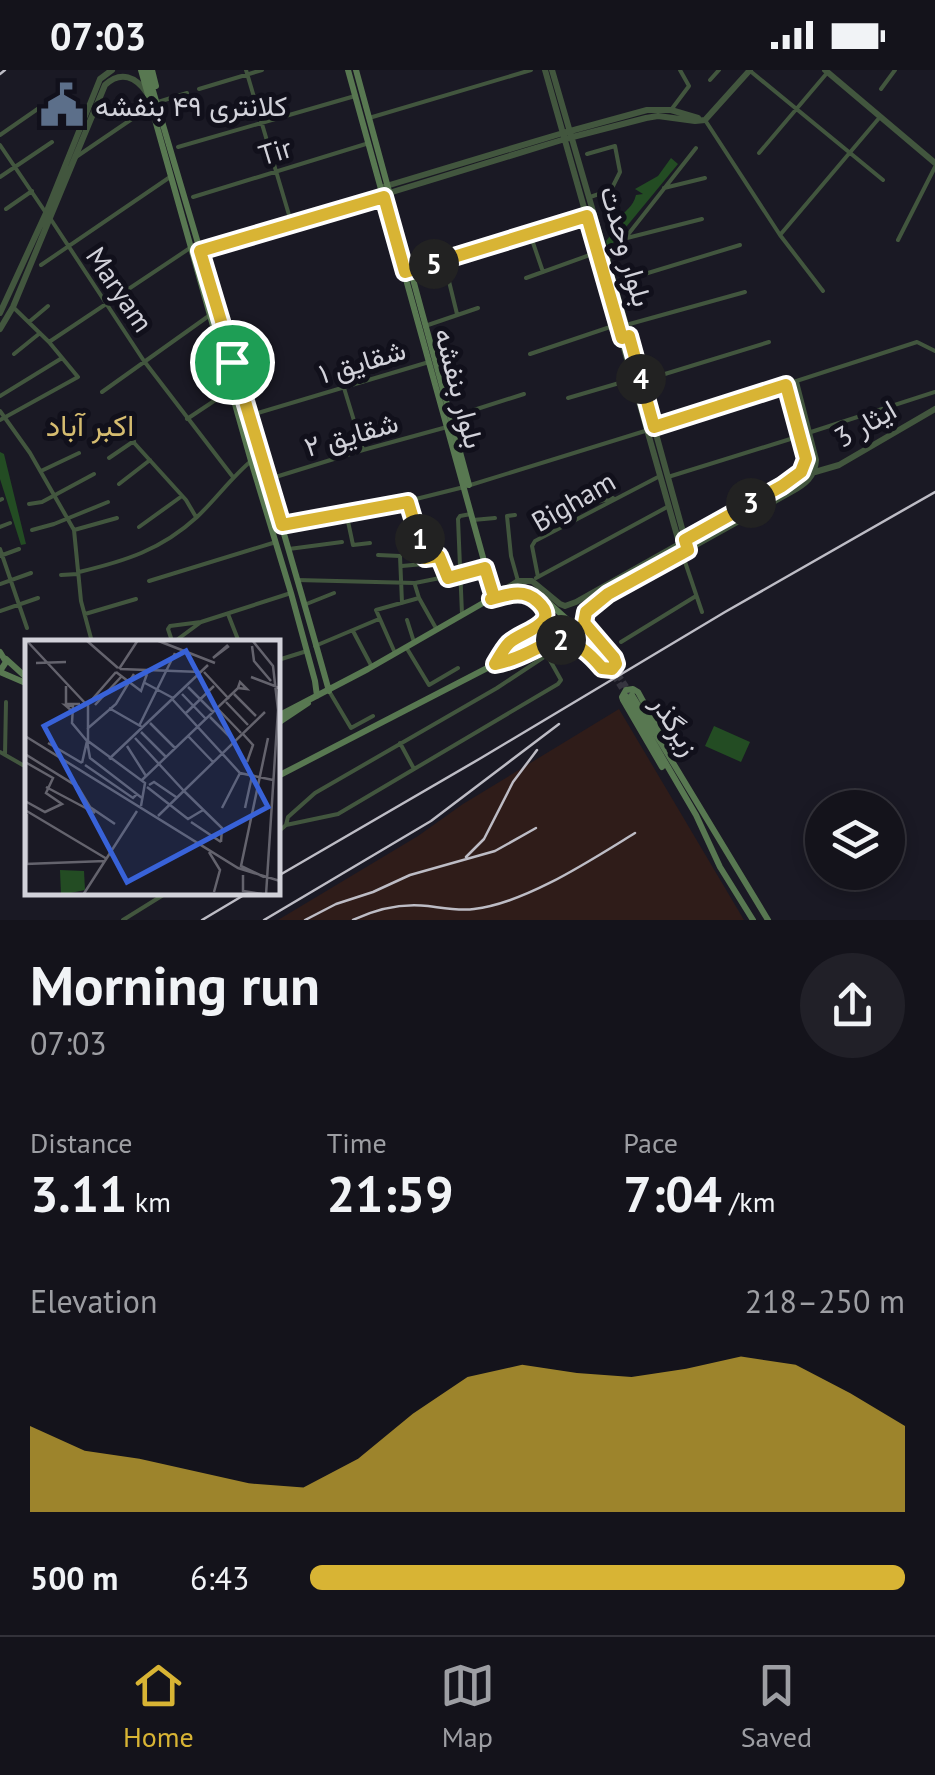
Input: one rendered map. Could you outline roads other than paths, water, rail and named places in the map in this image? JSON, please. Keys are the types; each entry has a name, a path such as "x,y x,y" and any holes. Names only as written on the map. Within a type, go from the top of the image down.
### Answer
{"main road":[{"path":"147,70 147,93 154,104 200,251 232,376 290,549 304,605 317,696"},
{"path":"147,70 156,87 154,104 170,177 228,363"},
{"name":"بلوار بنفشه","path":"348,70 452,418 457,451"},
{"name":"بلوار بنفشه","path":"356,70 385,191"},
{"name":"بلوار بنفشه","path":"423,326 429,362 460,461 494,597"},
{"path":"232,376 231,390 291,593 329,691"},
{"path":"275,536 276,531 284,530"},
{"path":"280,719 516,587 530,588 610,666"},
{"path":"495,664 515,660 535,648 561,640 578,645 602,668 612,669 616,664 614,658 584,623 586,612 608,594"},
{"path":"280,775 549,632 582,636"},
{"path":"2,653 6,664 0,671 25,680"},
{"path":"2,653 25,678"},
{"path":"315,681 325,678"},
{"path":"752,920 728,880 678,779 678,766 638,692 626,690 623,700 664,771 678,779 768,920"},
{"name":"زیرگذر","path":"630,696 678,779"},
{"path":"728,880 728,867 738,872"}],"street":[{"path":"0,329 13,307 100,79 112,70"},
{"path":"0,313 105,85 129,70"},
{"path":"199,90 262,70"},
{"path":"369,118 531,70"},
{"path":"549,70 567,135"},
{"path":"671,110 688,86 680,70"},
{"path":"710,80 719,70"},
{"path":"567,135 658,116 704,120 750,70 883,180"},
{"path":"881,88 894,72 885,70"},
{"path":"759,153 826,71 935,165 898,240"},
{"path":"246,72 292,225"},
{"path":"120,76 135,78 147,93"},
{"path":"73,159 154,104 187,93"},
{"path":"178,147 356,96"},
{"path":"0,134 38,108"},
{"path":"200,251 648,110 671,110 704,120 780,235 823,291"},
{"path":"780,235 880,117"},
{"name":"بلوار وحدت","path":"567,135 590,198 622,324"},
{"name":"بلوار وحدت","path":"567,135 685,551"},
{"path":"0,177 52,142"},
{"name":"Tir","path":"193,197 369,143"},
{"name":"Maryam","path":"0,144 144,362 233,476"},
{"path":"587,154 615,146 620,172 610,190 590,198"},
{"path":"608,260 696,148"},
{"path":"40,265 170,177"},
{"path":"664,188 706,178"},
{"path":"6,209 32,191"},
{"path":"408,271 587,216"},
{"path":"622,239 702,219"},
{"path":"530,234 542,272"},
{"path":"614,283 740,246"},
{"path":"49,342 190,248"},
{"path":"526,278 598,252"},
{"path":"444,260 457,315"},
{"path":"0,291 8,300"},
{"path":"530,354 622,324 745,292"},
{"path":"29,322 48,306"},
{"path":"2,419 78,377 13,307"},
{"path":"423,326 478,308"},
{"path":"102,392 210,314"},
{"path":"14,354 40,333"},
{"path":"568,398 769,342"},
{"path":"284,530 466,486 917,342 935,351"},
{"path":"0,396 62,358"},
{"name":"شقایق ۱","path":"248,416 429,362"},
{"path":"796,382 816,460 815,472"},
{"path":"582,636 580,618 590,604 682,542 794,479 804,468 806,459 786,385"},
{"path":"344,388 363,450"},
{"path":"188,419 231,390"},
{"path":"810,432 935,392"},
{"path":"452,418 524,394"},
{"name":"ایثار 3","path":"620,583 792,492 815,472 840,464 935,409"},
{"path":"0,411 2,419 30,452 74,530 92,640"},
{"path":"117,424 196,517"},
{"name":"شقایق ۲","path":"268,480 447,427"},
{"name":"Bigham","path":"535,579 534,542 664,477 800,436"},
{"path":"109,458 134,441"},
{"path":"41,471 79,452"},
{"path":"119,484 150,460"},
{"path":"61,575 126,560 163,543 196,517 251,461"},
{"path":"29,504 42,502 94,474"},
{"name":"بلوار وحدت","path":"664,477 668,506 678,530"},
{"path":"139,527 182,496"},
{"path":"535,517 620,496"},
{"path":"32,530 108,502"},
{"path":"400,566 423,564 425,558 408,502"},
{"path":"494,597 518,581 535,579 668,506"},
{"path":"346,512 354,546 370,543"},
{"path":"515,516 507,516 518,581"},
{"path":"462,616 458,517 495,518"},
{"path":"74,530 116,518"},
{"path":"0,527 10,523"},
{"path":"149,581 275,536"},
{"path":"290,549 342,542"},
{"path":"19,549 1,553 27,628"},
{"path":"685,551 702,612"},
{"path":"378,556 399,555 402,603"},
{"path":"425,558 439,556 448,578"},
{"path":"297,580 415,583 485,568"},
{"path":"0,584 30,572"},
{"path":"535,579 564,606 620,583"},
{"path":"415,583 437,630"},
{"path":"172,640 168,627 202,622 291,593"},
{"path":"304,605 334,593"},
{"path":"494,597 525,594 546,612 542,624 509,644 495,664"},
{"path":"620,642 696,596"},
{"path":"0,612 38,598"},
{"path":"396,653 376,610 419,598"},
{"path":"85,614 136,599"},
{"path":"228,614 238,640"},
{"path":"280,659 379,619"},
{"path":"407,620 414,642"},
{"path":"177,640 202,622"},
{"path":"353,630 372,667"},
{"path":"406,647 429,685 458,668"},
{"path":"280,832 288,817 315,793 547,655 560,680 558,684 338,814 286,825"},
{"path":"329,691 351,728 372,716"},
{"path":"6,702 3,753 25,766"},
{"path":"400,743 414,769"},
{"path":"122,920 163,895"}],"tunnel":[{"path":"613,667 631,694"},
{"path":"609,668 627,696"}],"railway":[{"path":"0,74 5,70"},
{"path":"280,875 935,492"},
{"path":"264,920 431,821 559,724"},
{"path":"466,857 484,839 513,782 537,750"},
{"path":"305,920 410,875 495,851 536,828"},
{"path":"353,920 399,906 463,910 494,905 558,879 635,833"},
{"path":"202,920 244,895"}],"place":[{"name":"کلانتری ۴۹ بنفشه","path":"62,105"}],"district":[{"name":"اکبر آباد","path":"90,424"}]}
